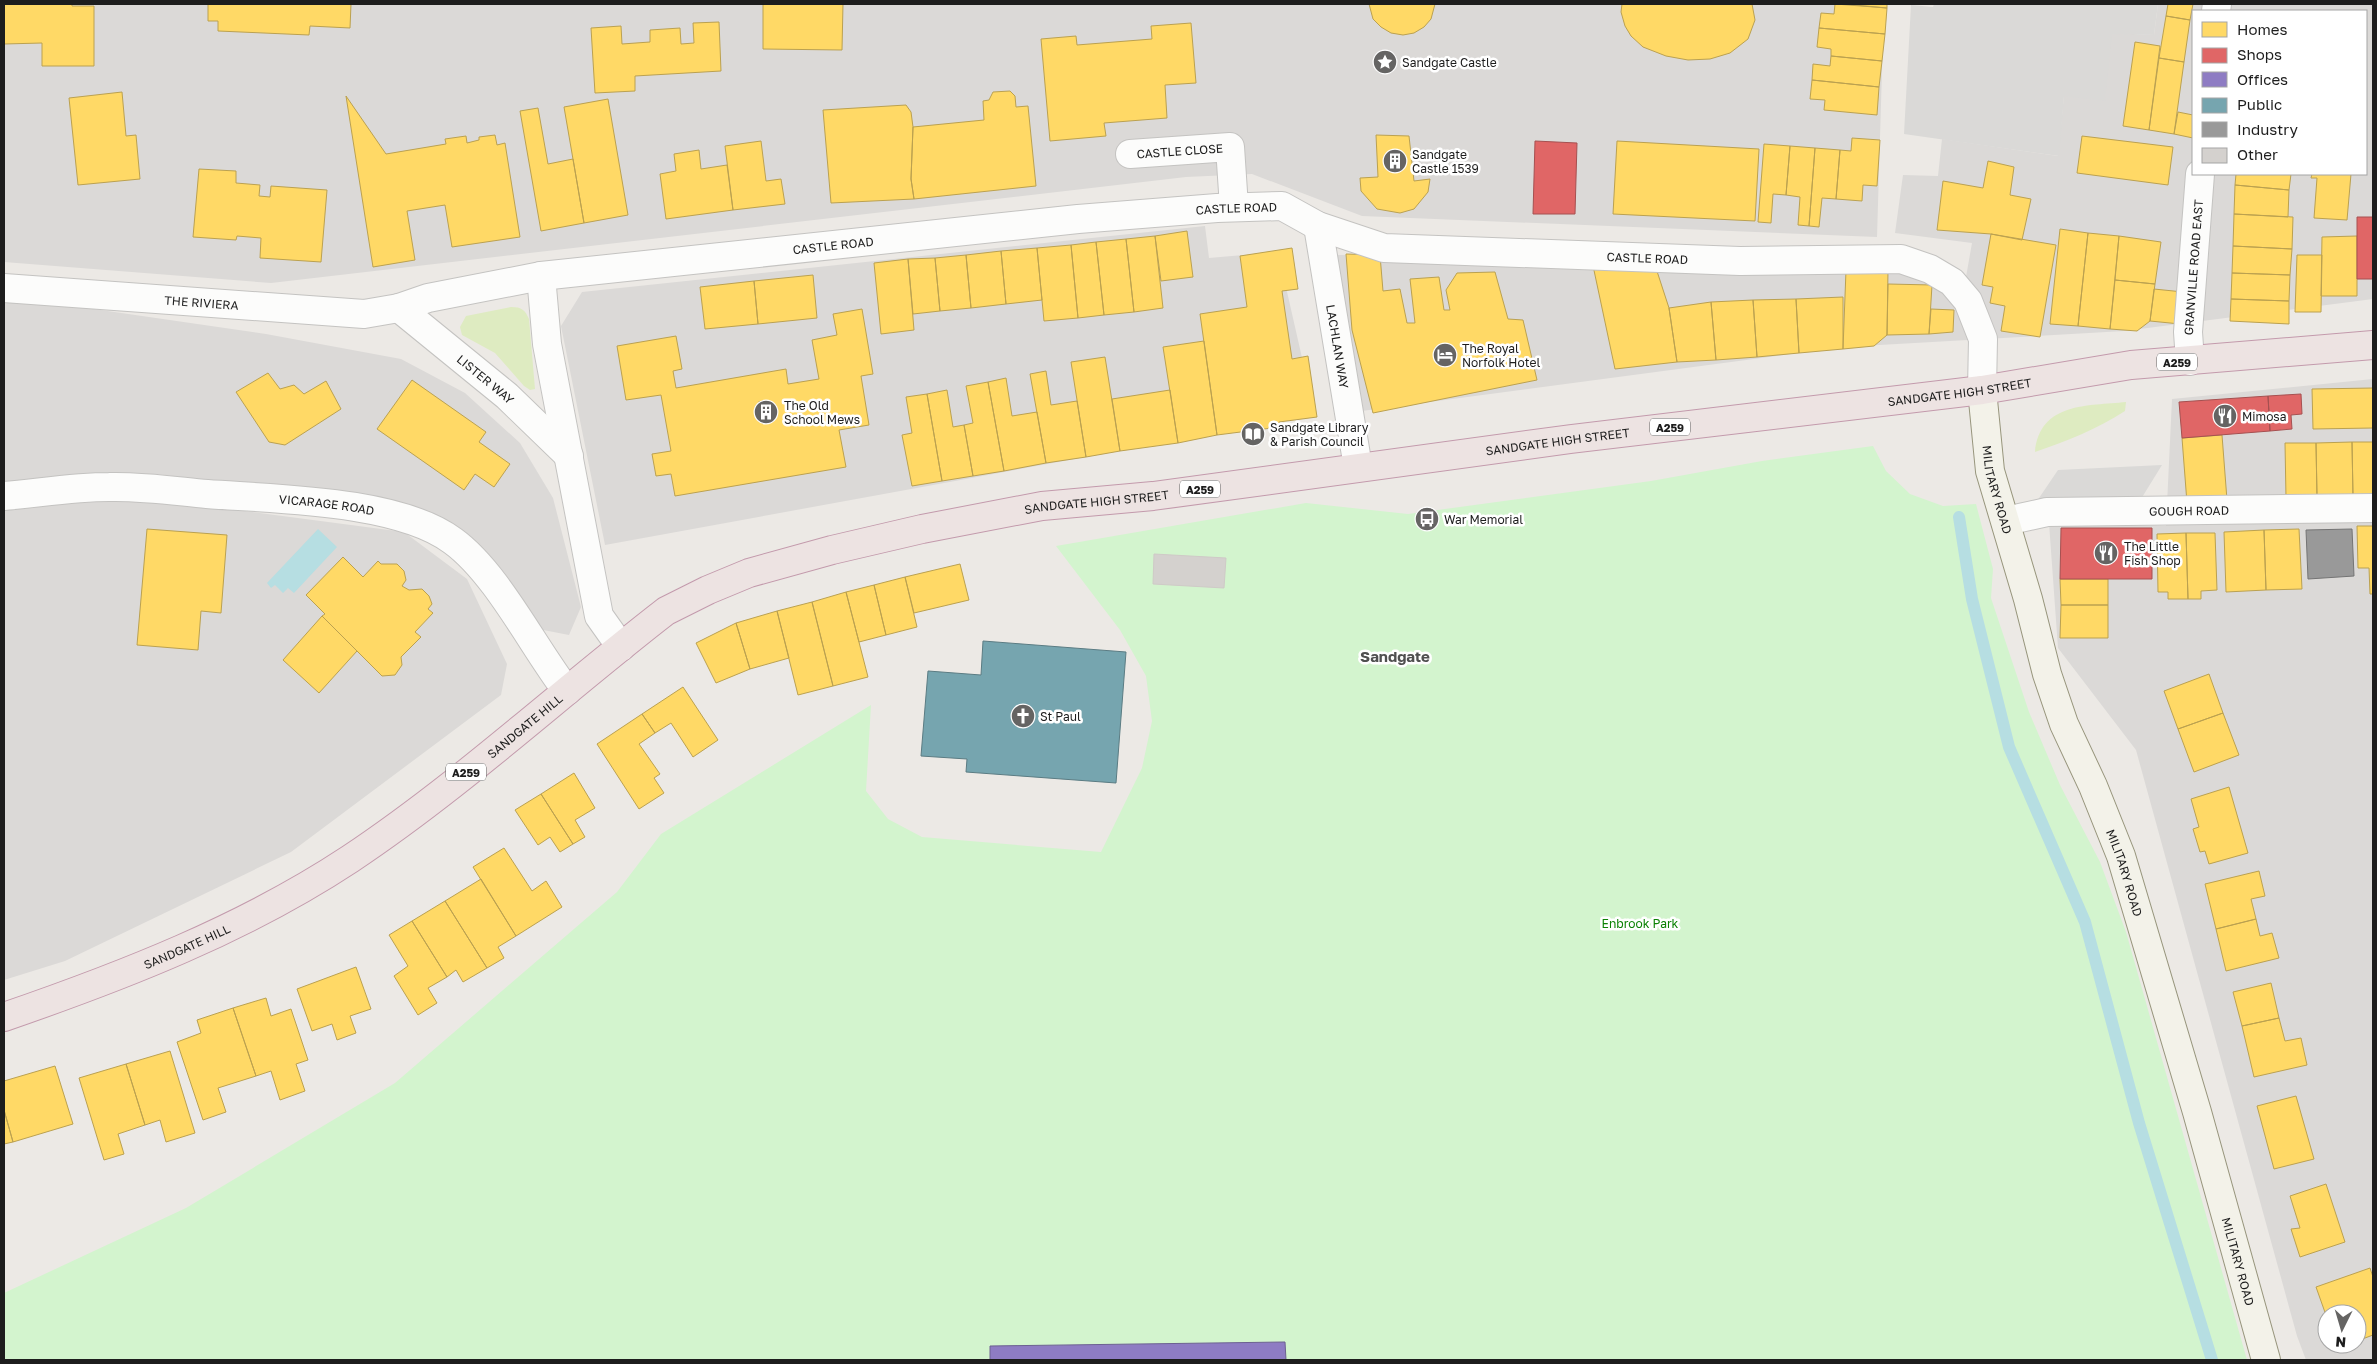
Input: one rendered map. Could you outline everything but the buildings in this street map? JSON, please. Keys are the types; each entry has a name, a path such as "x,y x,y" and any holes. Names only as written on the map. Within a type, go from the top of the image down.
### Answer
{"highway":[{"name":"SANDGATE HIGH STREET","path":"922,528 1042,506 1153,496 1358,467 1907,397 1982,390 2121,366 2373,345"},
{"name":"SANDGATE HILL","path":"4,1017 83,990 252,917 349,859 392,830 666,611 708,590 749,573 922,528"}],"main road":[{"name":"MILITARY ROAD","path":"1982,390 1990,471 2006,521 2047,674 2064,724 2093,786 2121,856 2197,1112 2266,1360"}],"street":[{"name":"CASTLE CLOSE","path":"1130,154 1230,147 1234,207"},
{"name":"GRANVILLE ROAD EAST","path":"2190,361 2188,332 2200,175"},
{"name":"CASTLE ROAD","path":"399,308 428,298 540,276 1078,219 1234,207 1282,206 1318,226 1384,248 1740,261 1901,259 1937,273 1952,282 1968,301 1983,339 1982,390"},
{"name":"LACHLAN WAY","path":"1318,226 1358,467"},
{"path":"540,276 547,344 599,616 621,646"},
{"name":"THE RIVIERA","path":"4,288 301,311 364,314 399,308"},
{"name":"LISTER WAY","path":"399,308 507,396 569,456"},
{"name":"VICARAGE ROAD","path":"4,496 110,487 283,499 367,509 409,518 434,528 455,542 477,564 505,599 544,661 567,691"},
{"name":"GOUGH ROAD","path":"2006,521 2047,512 2373,508"}],"shaded area":[{"path":"4,4 1884,4 1877,237 1362,216 1252,174 1186,177 271,283 4,262"},
{"path":"1934,4 2158,4 2154,35 2112,34 2105,101 2064,96 2059,156 1904,134 1911,5 1933,7"},
{"path":"2158,4 2373,4 2373,299 2124,331 1844,347 1354,412 1329,255 1561,254 1966,277 1972,243 1895,233 1903,175 1938,176 1942,139 2058,156 2064,95 2112,33 2154,35"},
{"path":"1205,226 1209,258 1278,252 1315,415 605,545 561,326 582,292"},
{"path":"4,296 266,334 401,359 465,393 520,443 553,498 581,607 569,635 533,628 470,539 351,501 158,474 4,484"},
{"path":"2373,379 2373,1360 2306,1360 2297,1336 2136,750 2058,648 2049,523 2166,526 2172,399"},
{"path":"2162,465 2141,499 2037,501 2058,470"},
{"path":"152,499 404,532 467,579 507,664 501,695 291,852 65,961 4,980 4,507"}],"green space":[{"path":"511,307 523,310 529,319 535,389 530,390 524,386 495,353 462,335 460,327 466,316"},
{"path":"2126,402 2125,411 2104,423 2070,439 2035,452 2039,436 2046,424 2056,415 2082,406"},
{"name":"Enbrook Park","path":"1873,446 1886,471 1910,494 1943,506 1976,504 1993,569 1991,598 2029,712 2060,785 2100,862 2126,932 2247,1360 4,1360 4,1293 186,1208 395,1083 617,892 661,834 871,705 866,791 888,819 922,837 1101,852 1142,768 1152,721 1146,676 1120,630 1056,546 1306,503 1408,514 1651,481 1762,461"}],"water":[{"path":"318,529 337,547 294,593 288,588 283,593 275,585 271,588 267,583"}],"waterway":[{"path":"1959,517 1972,599 2009,747 2085,922 2139,1123 2212,1360"}],"place":[{"name":"Sandgate Castle","path":"1385,62"},
{"name":"Sandgate Castle 1539","path":"1395,161"},
{"name":"The Royal Norfolk Hotel","path":"1445,355"},
{"name":"The Old School Mews","path":"766,412"},
{"name":"Mimosa","path":"2225,416"},
{"name":"Sandgate Library & Parish Council","path":"1253,434"},
{"name":"War Memorial","path":"1427,519"},
{"name":"The Little Fish Shop","path":"2106,553"},
{"name":"St Paul","path":"1023,716"}],"district":[{"name":"Sandgate","path":"1395,656"}]}
